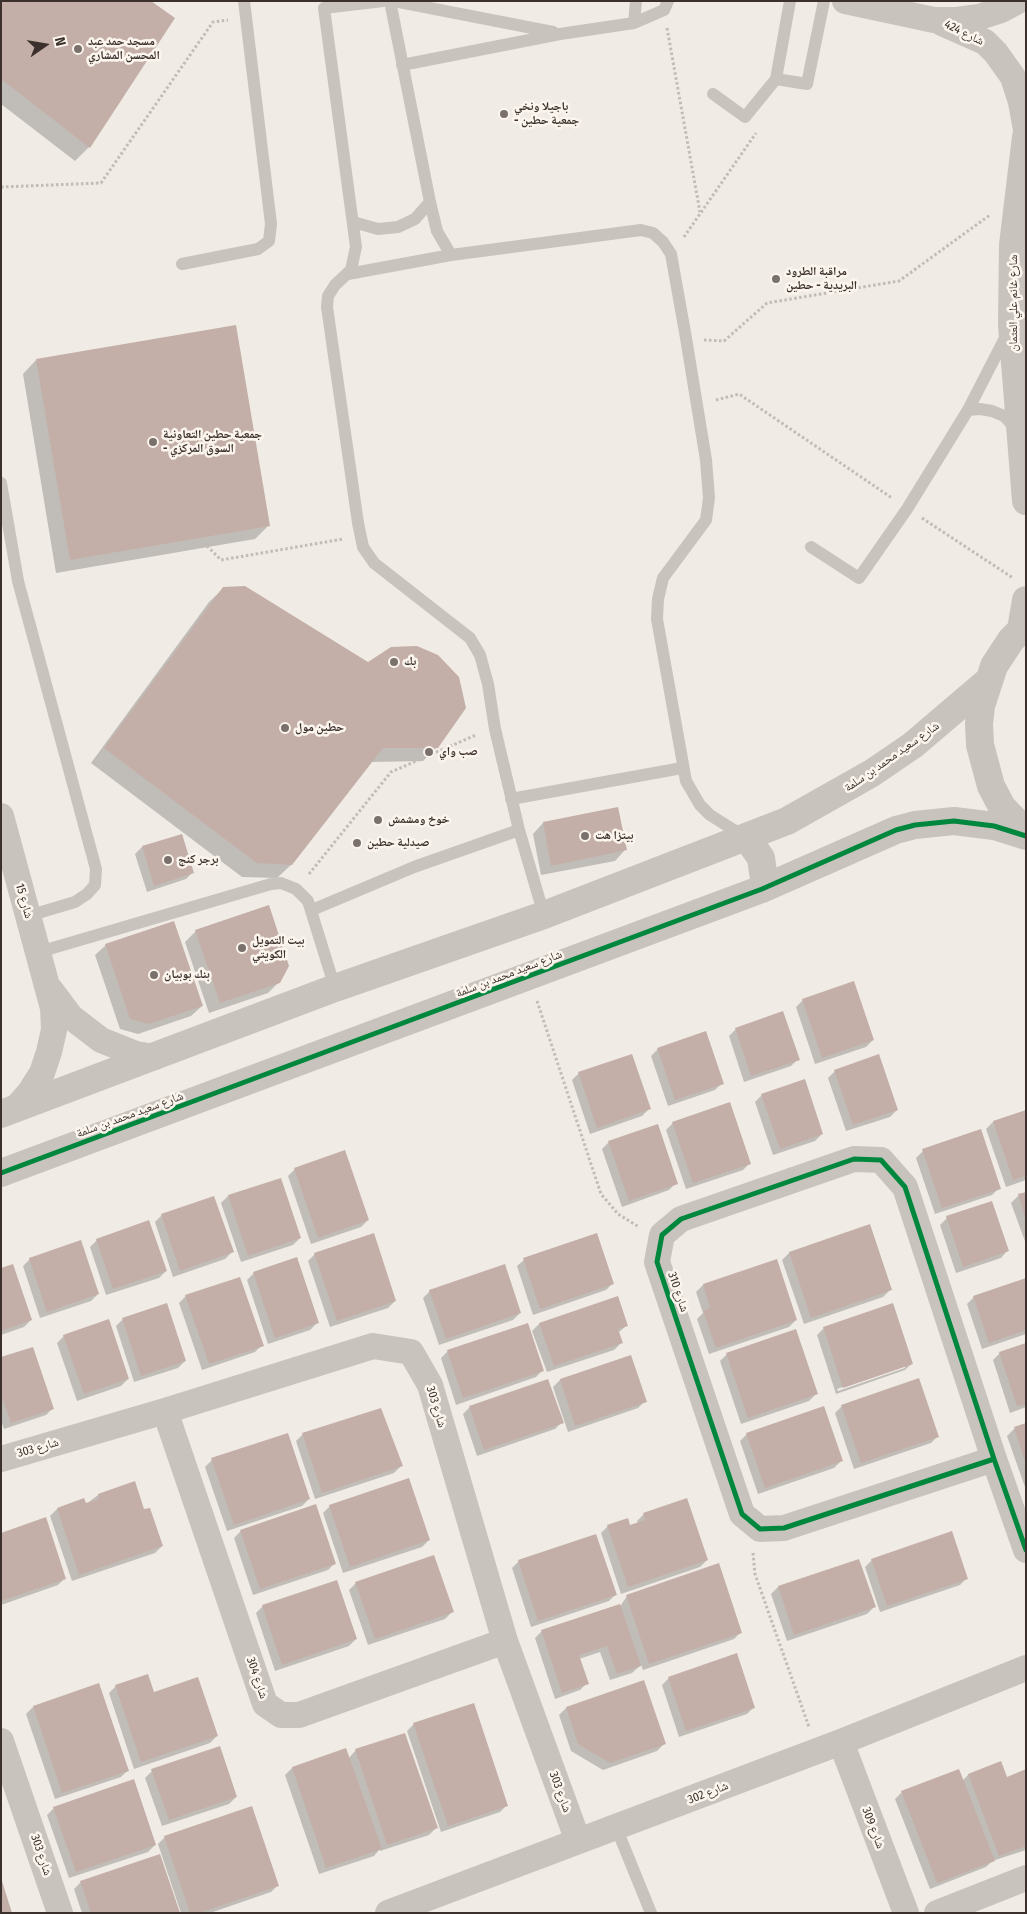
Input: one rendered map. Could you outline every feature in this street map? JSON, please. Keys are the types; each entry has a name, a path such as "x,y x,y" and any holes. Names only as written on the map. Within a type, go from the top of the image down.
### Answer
{"street":[{"name":"شارع 424","path":"845,1 934,20 985,42 996,52 1013,77 1021,102 1026,130"},
{"name":"شارع 424","path":"934,20 980,17 1001,10 1018,1"},
{"name":"شارع غانم علي العثمان","path":"1026,137 1013,245 1012,325 1020,374 1020,435 1026,500"},
{"path":"1022,591 1023,628 1001,654 987,682 979,724 984,767 1002,807 1026,834"},
{"name":"شارع سعيد محمد بن سلمة","path":"8,1111 335,988 544,915 787,821 872,773 913,745 987,682"},
{"name":"شارع 15","path":"1,816 7,863 28,916 49,986 54,1030 42,1073 30,1092 8,1111"},
{"name":"شارع سعيد محمد بن سلمة","path":"1,1173 762,889 877,838 915,825 954,821 974,822 1026,834"},
{"path":"747,838 762,858 764,874 762,889"},
{"name":"شارع 15","path":"49,986 71,1017 85,1030 118,1048 155,1057"},
{"path":"662,1235 681,1219 854,1159 881,1160 905,1187 994,1459 1026,1550"},
{"name":"شارع 310","path":"662,1235 658,1262 664,1281 742,1514 760,1529"},
{"name":"شارع 303","path":"1,1459 165,1411 373,1346 411,1352 430,1385 505,1641 578,1842"},
{"name":"شارع 304","path":"165,1411 266,1704 280,1715 299,1715 505,1641"},
{"path":"760,1529 784,1528 994,1459"},
{"name":"شارع 302","path":"388,1913 829,1747 1026,1668"},
{"name":"شارع 303","path":"1,1741 60,1913"},
{"name":"شارع 309","path":"829,1747 906,1913"},
{"path":"937,1913 1026,1878"}],"lane":[{"path":"182,264 258,249 268,241 271,224 244,1"},
{"path":"383,1 323,5 353,222 355,258 348,274 331,291 327,307 342,421 361,536 363,547 374,563 470,638 480,655 488,684 495,729 518,830 544,915"},
{"path":"451,255 437,232 430,202 402,65 392,1 560,34"},
{"path":"634,24 636,1"},
{"path":"712,94 745,117 776,79 790,1"},
{"path":"776,79 807,84 824,1"},
{"path":"402,65 560,34 634,24 666,6"},
{"path":"353,222 378,229 398,227 415,219 430,202"},
{"path":"348,274 451,255 641,230 653,233 671,254 706,460 708,498 706,520 663,578 657,612 682,768 686,782 700,805 710,815 747,838"},
{"path":"811,547 859,578 907,508 968,410 1012,325"},
{"path":"968,410 980,409 1004,416 1020,435"},
{"path":"1,483 18,580 96,869 95,885 87,894 75,902 28,916"},
{"path":"511,799 682,768"},
{"path":"312,910 414,867 518,830"},
{"path":"38,952 271,884 281,884 296,889 308,901 335,988"},
{"path":"616,1827 651,1913"}],"path":[{"path":"666,6 700,213"},
{"path":"1,187 101,183 213,22 246,17"},
{"path":"671,254 760,128"},
{"path":"686,338 724,341 766,303 899,281 1019,193"},
{"path":"697,404 739,394 907,508 1022,591"},
{"path":"207,546 221,560 361,536"},
{"path":"296,889 391,772 478,734"},
{"path":"529,977 601,1194 618,1214 639,1227 662,1235"},
{"path":"760,1529 752,1558 755,1574 829,1747"}],"building":[{"name":"مسجد حمد عبد المحسن المشاري","path":"4,1 151,1 175,18 90,148 1,79 1,5"},
{"name":"جمعية حطين التعاونية - السوق المركزي","path":"236,325 270,526 70,560 36,359"},
{"name":"حطين مول","path":"245,586 368,662 391,647 417,646 438,655 459,677 466,708 438,748 383,748 292,865 257,863 104,748 223,587"},
{"name":"بيتزا هت","path":"618,807 627,850 551,866 543,822"},
{"name":"برجر كنج","path":"182,834 194,873 154,886 142,846"},
{"name":"بيت التمويل الكويتي","path":"269,905 289,966 280,983 220,1003 195,930"},
{"name":"بنك بوبيان","path":"174,921 203,1006 149,1024 130,1019 105,944"},
{"path":"854,981 874,1040 822,1058 802,999"},
{"path":"783,1011 800,1060 751,1076 735,1028"},
{"path":"706,1031 724,1084 675,1100 657,1048"},
{"path":"632,1054 651,1109 597,1128 578,1072"},
{"path":"879,1054 898,1110 853,1125 834,1070"},
{"path":"805,1079 823,1134 780,1149 761,1094"},
{"path":"730,1102 751,1164 693,1183 672,1122"},
{"path":"1026,1110 1026,1176 1013,1180 993,1121"},
{"path":"658,1124 678,1184 629,1201 608,1141"},
{"path":"981,1129 1001,1189 942,1208 922,1149"},
{"path":"345,1150 369,1220 318,1238 294,1168"},
{"path":"281,1178 301,1238 248,1256 228,1195"},
{"path":"1026,1192 1026,1217 1025,1217 1018,1194"},
{"path":"214,1196 234,1252 180,1271 161,1214"},
{"path":"992,1201 1009,1251 963,1267 946,1216"},
{"path":"149,1220 167,1271 113,1289 96,1239"},
{"path":"870,1224 892,1290 811,1318 789,1252"},
{"path":"374,1233 396,1301 337,1321 314,1253"},
{"path":"597,1233 614,1284 540,1309 523,1258"},
{"path":"81,1240 99,1294 47,1312 29,1258"},
{"path":"297,1257 319,1323 275,1338 253,1272"},
{"path":"777,1259 797,1320 716,1348 703,1311 710,1308 703,1284"},
{"path":"13,1264 32,1320 1,1331 1,1268"},
{"path":"505,1264 521,1313 446,1339 429,1290"},
{"path":"240,1277 264,1346 209,1364 185,1295"},
{"path":"1026,1278 1026,1330 989,1343 973,1296"},
{"path":"618,1296 628,1326 618,1329 623,1343 554,1366 539,1323"},
{"path":"167,1303 186,1361 141,1376 122,1318"},
{"path":"893,1303 913,1364 843,1388 823,1327"},
{"path":"109,1319 129,1379 84,1394 63,1335"},
{"path":"528,1323 544,1371 463,1398 447,1350"},
{"path":"796,1329 818,1394 748,1418 726,1353"},
{"path":"1026,1343 1026,1404 1017,1406 999,1352"},
{"path":"33,1347 54,1409 11,1423 1,1394 1,1357"},
{"path":"631,1355 647,1402 575,1426 560,1379"},
{"path":"919,1378 939,1437 861,1463 841,1405"},
{"path":"548,1379 564,1423 484,1450 469,1406"},
{"path":"824,1406 843,1461 765,1488 746,1433"},
{"path":"381,1408 403,1466 322,1493 302,1433"},
{"path":"1026,1423 1026,1462 1025,1462 1014,1427"},
{"path":"288,1433 310,1499 234,1525 211,1458"},
{"path":"409,1478 430,1540 350,1567 329,1505"},
{"path":"135,1481 144,1509 150,1508 163,1546 79,1575 57,1508 84,1498 86,1503 99,1499 98,1494"},
{"path":"687,1498 708,1560 628,1587 607,1525 628,1518 630,1525 645,1520 643,1513"},
{"path":"316,1504 336,1564 260,1589 240,1530"},
{"path":"46,1517 66,1579 1,1601 1,1533"},
{"path":"952,1531 968,1579 887,1606 871,1559"},
{"path":"596,1534 617,1595 538,1621 518,1560"},
{"path":"434,1555 454,1612 375,1639 355,1582"},
{"path":"859,1559 876,1607 794,1635 778,1586"},
{"path":"719,1563 742,1633 649,1664 626,1595"},
{"path":"337,1580 357,1639 282,1665 262,1605"},
{"path":"620,1604 641,1666 617,1674 607,1646 579,1655 589,1684 562,1693 541,1630"},
{"path":"737,1653 755,1708 686,1731 668,1677"},
{"path":"148,1674 154,1692 198,1677 218,1736 141,1762 115,1685"},
{"path":"644,1680 666,1744 610,1763 578,1744 566,1707"},
{"path":"99,1683 129,1771 62,1793 33,1706"},
{"path":"474,1703 508,1806 448,1826 413,1723"},
{"path":"405,1733 438,1828 387,1845 355,1749"},
{"path":"220,1746 237,1797 169,1820 151,1769"},
{"path":"346,1748 382,1849 326,1868 292,1767"},
{"path":"1001,1761 1007,1777 1026,1769 1026,1846 999,1856 968,1774"},
{"path":"959,1769 995,1861 937,1883 901,1791"},
{"path":"134,1779 156,1845 76,1872 53,1807"},
{"path":"252,1806 279,1886 199,1913 190,1913 164,1836"},
{"path":"160,1854 180,1913 91,1913 80,1881"},
{"path":"2,1881 12,1913 1,1913"}],"cycle path":[{"path":"1,1173 762,889 896,830 915,825 954,821 994,826 1026,836"},
{"path":"994,1459 784,1528 760,1529 742,1514 657,1262 662,1235 681,1219 854,1159 881,1160 905,1187 994,1459 1026,1550"}],"place":[{"name":"مسجد حمد عبد المحسن المشاري","path":"78,49"},
{"name":"باجيلا ونخي - جمعية حطين","path":"504,114"},
{"name":"مراقبة الطرود البريدية - حطين","path":"776,279"},
{"name":"جمعية حطين التعاونية - السوق المركزي","path":"153,442"},
{"name":"بك","path":"394,662"},
{"name":"حطين مول","path":"285,728"},
{"name":"صب واي","path":"429,752"},
{"name":"خوخ ومشمش","path":"378,820"},
{"name":"بيتزا هت","path":"585,836"},
{"name":"صيدلية حطين","path":"357,843"},
{"name":"برجر كنج","path":"168,860"},
{"name":"بيت التمويل الكويتي","path":"242,948"},
{"name":"بنك بوبيان","path":"154,975"}]}
